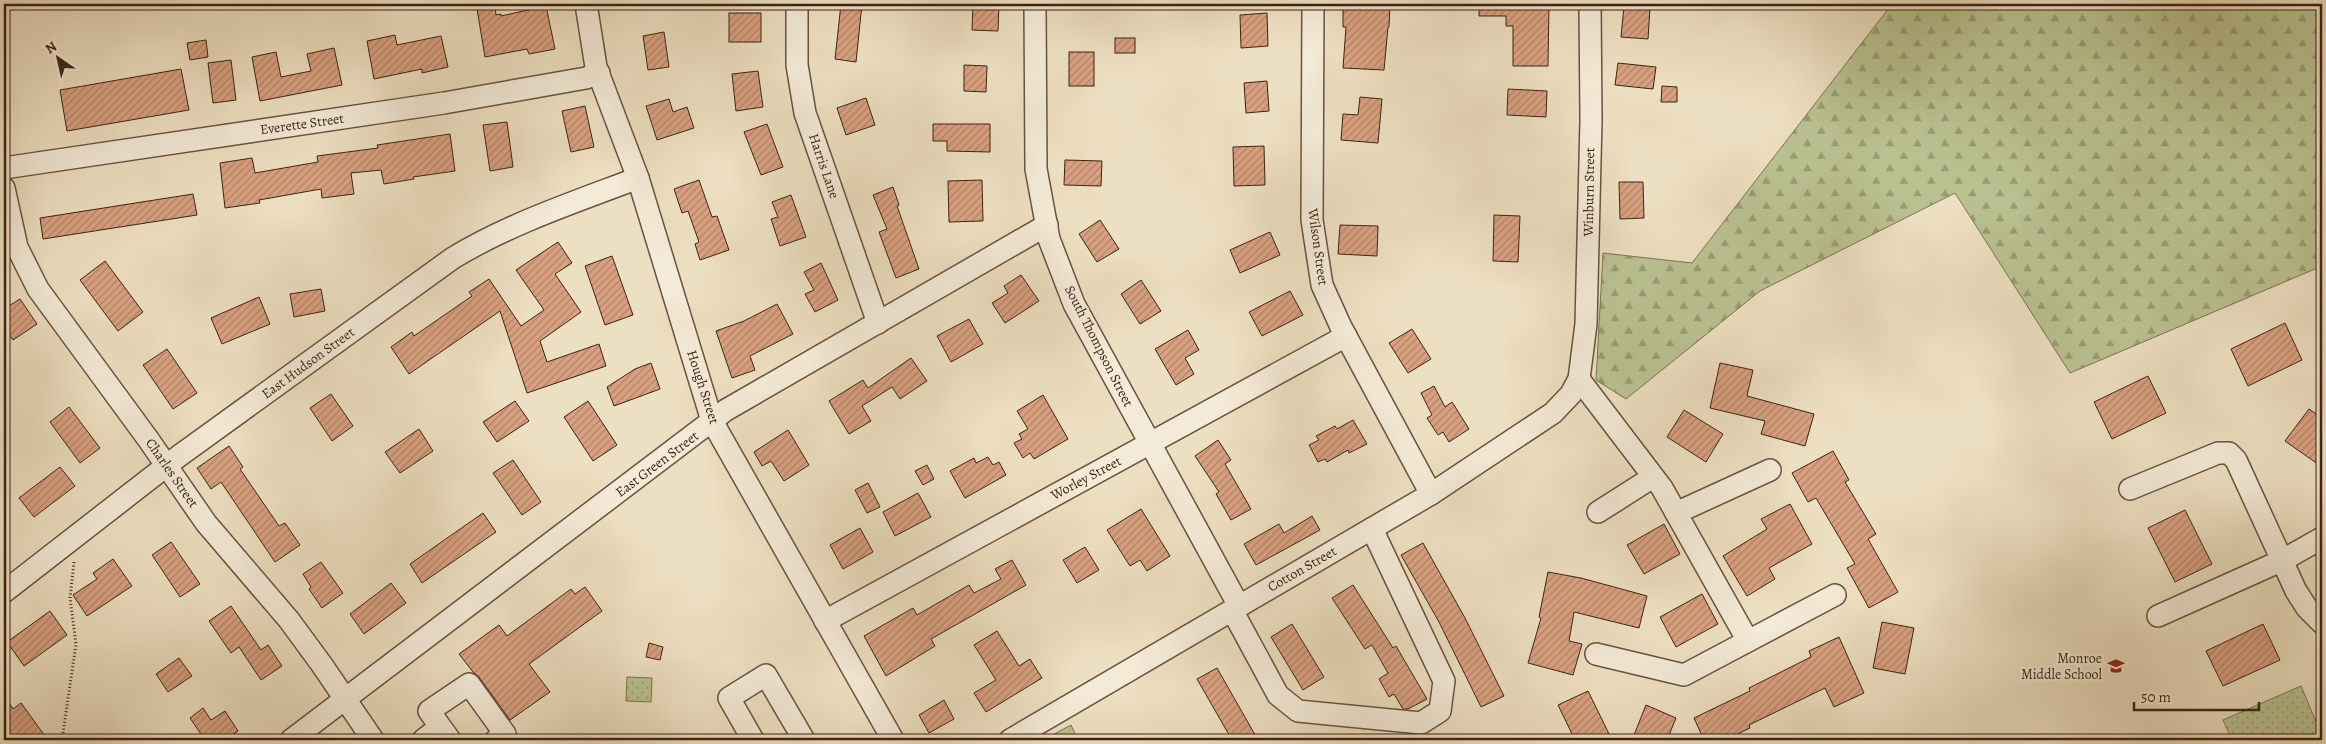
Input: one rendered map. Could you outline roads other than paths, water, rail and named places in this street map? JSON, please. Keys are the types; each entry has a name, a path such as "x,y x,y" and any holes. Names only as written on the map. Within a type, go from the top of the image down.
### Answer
{"street":[{"name":"Hough Street","path":"586,4 599,73 638,178 712,421 893,740"},
{"name":"Harris Lane","path":"797,4 797,65 805,113 878,323"},
{"name":"South Thompson Street","path":"1034,4 1036,169 1049,238 1074,304 1151,443 1278,695 1298,711 1421,723 1440,710 1444,682 1372,529"},
{"name":"Wilson Street","path":"1313,4 1312,220 1322,285 1346,336 1432,494"},
{"name":"Winburn Street","path":"1579,379 1586,324 1591,120 1590,4"},
{"name":"Everette Street","path":"4,168 444,103 586,78 599,73"},
{"name":"East Hudson Street","path":"4,592 187,451 453,258 479,242 529,220 638,178"},
{"name":"Charles Street","path":"4,188 10,250 206,523 289,620 373,740"},
{"name":"East Green Street","path":"291,740 726,410 1047,226"},
{"name":"Worley Street","path":"825,621 1346,336"},
{"path":"1579,379 1653,477 1676,513 1748,641"},
{"name":"Cotton Street","path":"1010,740 1432,494 1553,413 1571,394 1579,379"},
{"path":"2130,489 2218,453 2229,453 2236,460 2284,560 2296,591 2307,608 2322,623"},
{"path":"1676,513 1770,470"},
{"path":"1598,512 1653,477"},
{"path":"2158,616 2284,560 2322,538"},
{"path":"1596,654 1684,675 1835,595"},
{"path":"754,740 729,698 766,675 804,740"},
{"path":"423,740 445,734 429,711 469,684 505,734 496,740"}],"place":[{"name":"Monroe Middle School","path":"2116,666"}]}
